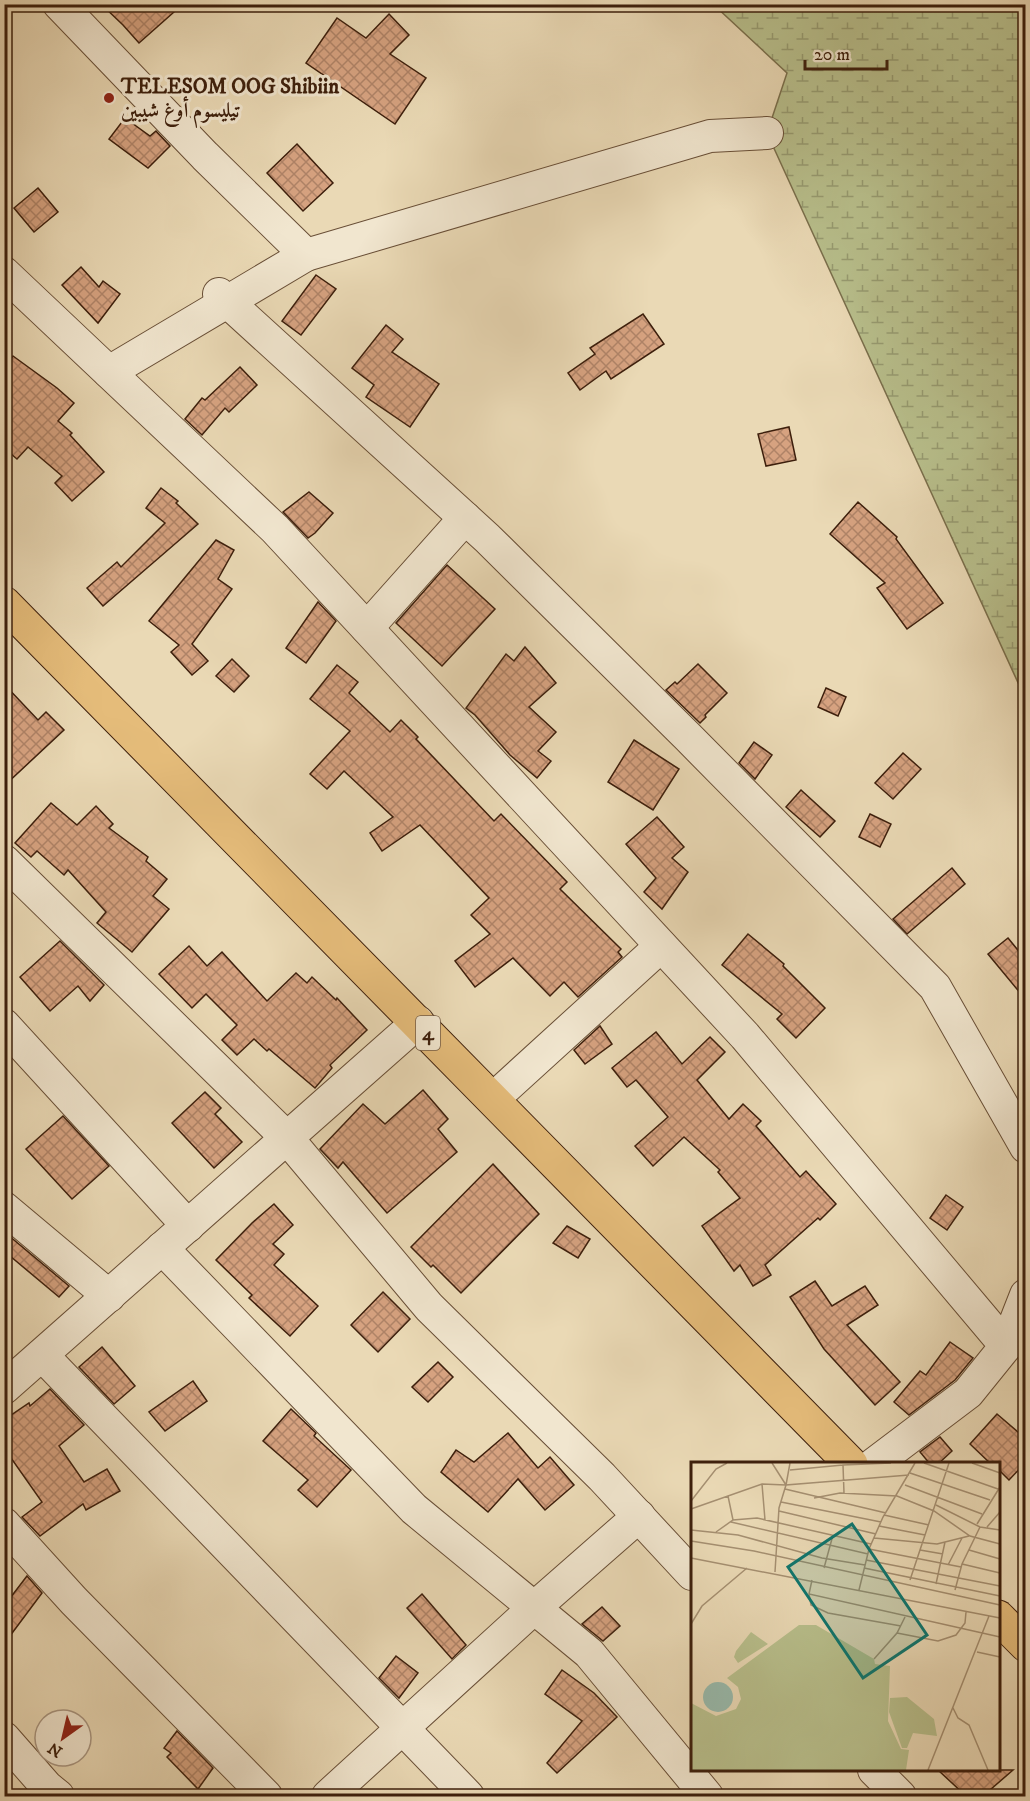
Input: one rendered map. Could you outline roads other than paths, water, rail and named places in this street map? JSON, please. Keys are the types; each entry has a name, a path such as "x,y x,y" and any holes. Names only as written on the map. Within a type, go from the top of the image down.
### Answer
{"highway":[{"name":"4","path":"4,603 849,1462"},
{"path":"1000,1618 1026,1645"}],"street":[{"path":"59,4 205,156 306,255"},
{"path":"109,372 223,298 306,255 710,136 767,133"},
{"path":"4,273 275,529 745,1036 1006,1346"},
{"path":"223,298 487,538 935,987 1026,1147"},
{"path":"367,628 465,518"},
{"path":"4,861 287,1138 429,1307 602,1477 691,1572"},
{"path":"493,1099 661,946"},
{"path":"4,1388 418,1022"},
{"path":"4,1025 188,1226"},
{"path":"4,1208 109,1296"},
{"path":"162,1248 414,1509 589,1653 707,1797"},
{"path":"877,1462 968,1393 1006,1346 1026,1295"},
{"path":"42,1355 468,1797"},
{"path":"328,1797 534,1608 639,1516"},
{"path":"4,1524 74,1601 266,1797"},
{"path":"4,1738 58,1797"},
{"path":"875,1771 900,1797"}],"place":[{"name":"TELESOM OOG Shibiin تيليسوم أوغ شيبين","path":"109,98"}]}
